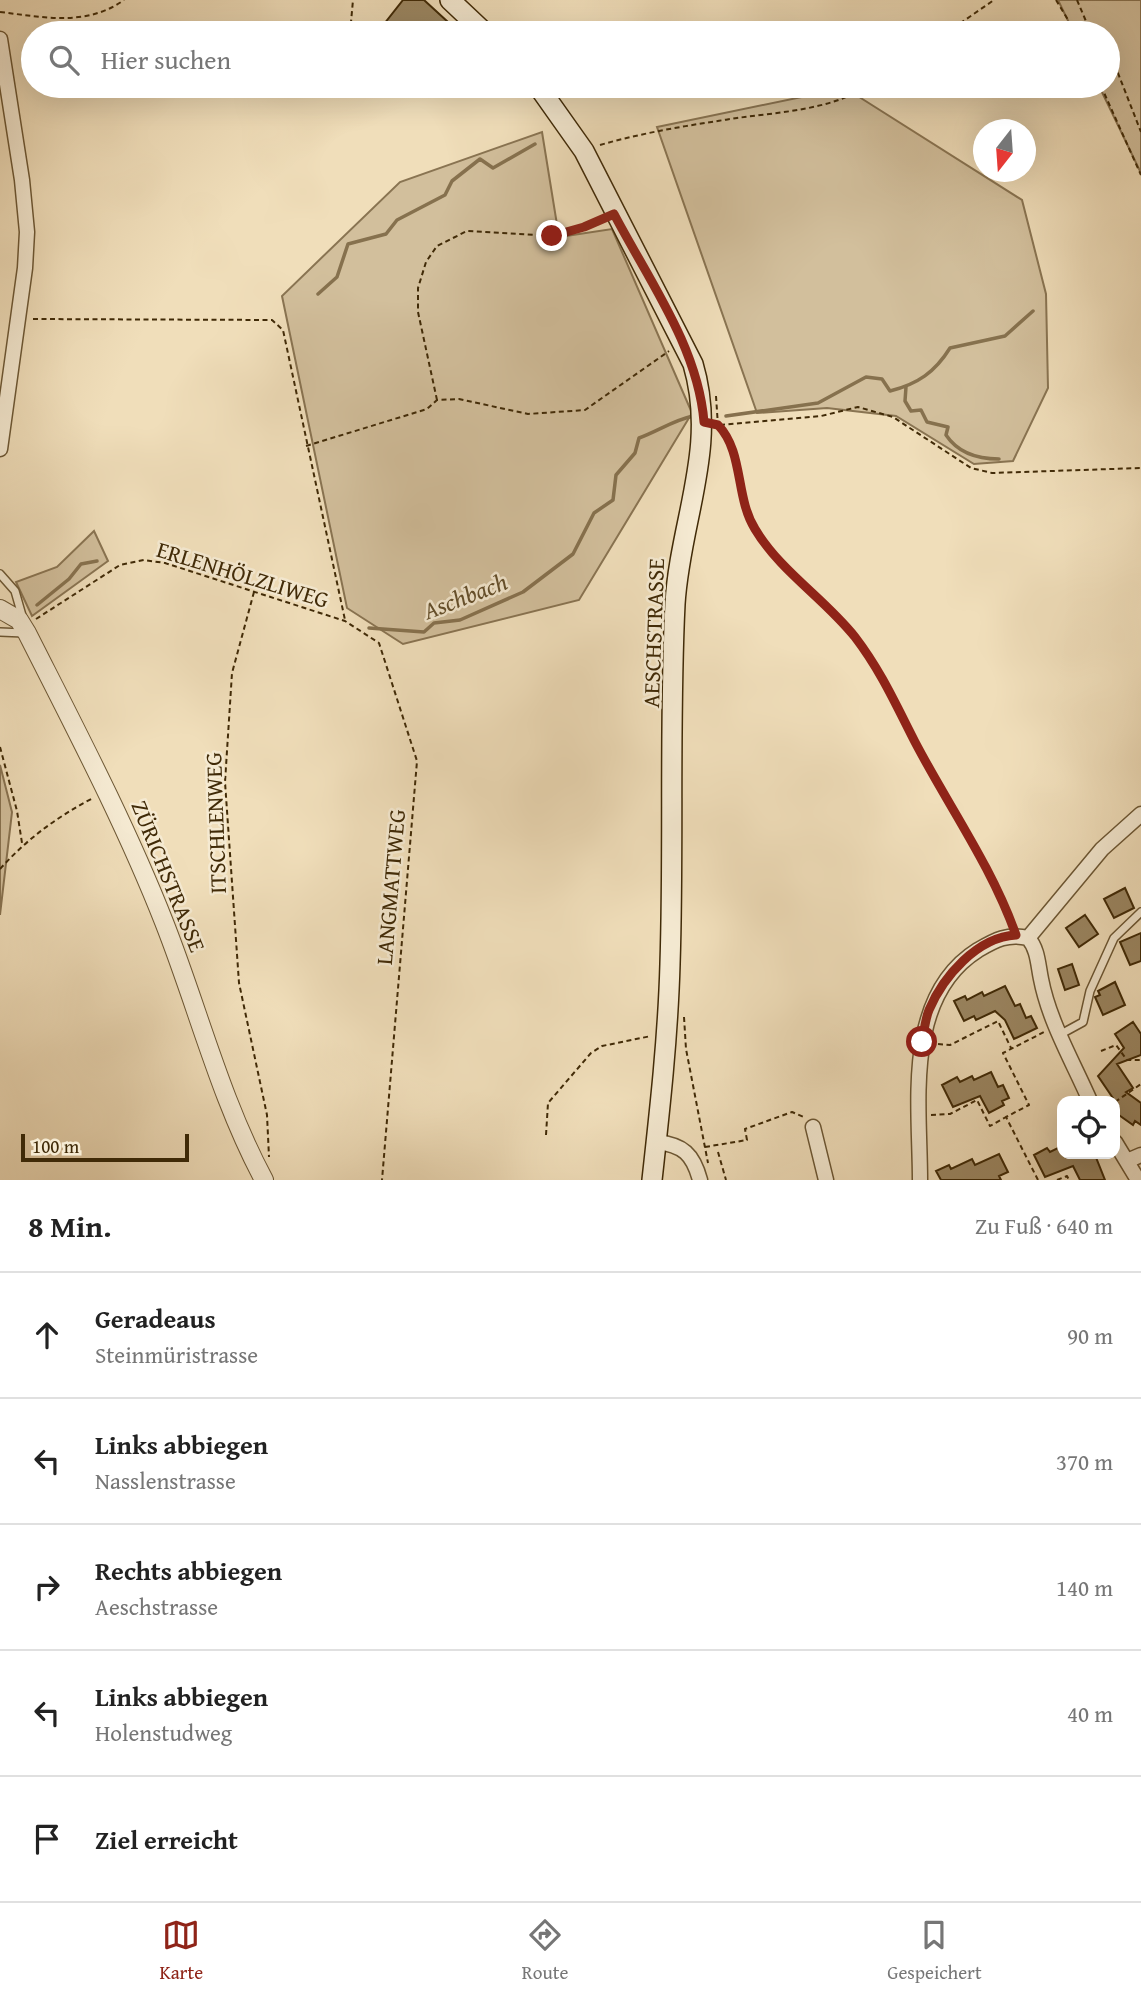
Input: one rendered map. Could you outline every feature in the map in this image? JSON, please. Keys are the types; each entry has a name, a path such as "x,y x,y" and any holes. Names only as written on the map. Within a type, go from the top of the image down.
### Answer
{"main road":[{"path":"450,0 472,21"},
{"name":"AESCHSTRASSE","path":"546,98 584,151 682,343 711,424 699,467 677,577 666,1035 652,1180"}],"street":[{"path":"0,39 22,180 27,232 0,449"},
{"name":"ZÜRICHSTRASSE","path":"0,609 11,613 26,630 107,790 164,921 229,1104 267,1173"},
{"path":"920,1180 922,1042 929,1011 948,976 989,943 1022,936 1102,849 1141,814"},
{"path":"1022,936 1036,951 1041,983 1088,1096"},
{"path":"813,1127 826,1180"},
{"path":"657,1142 685,1149 705,1175"},
{"path":"1120,1150 1139,1180"},
{"path":"1127,1161 1141,1155"}],"lane":[{"path":"0,574 15,591 23,611 26,630 0,632"},
{"path":"1059,1030 1083,1022 1090,991 1114,938 1141,912"}],"path":[{"path":"0,12 78,19 100,14 124,0"},
{"path":"351,21 353,0"},
{"path":"963,21 994,0"},
{"path":"1056,0 1069,21"},
{"path":"1077,0 1086,21"},
{"path":"1120,78 1141,132"},
{"path":"595,147 648,132 846,98"},
{"path":"1106,98 1141,175"},
{"path":"437,400 418,312 418,288 426,262 437,246 467,231 552,236 584,227 614,214"},
{"path":"18,318 272,320 283,330 345,621"},
{"path":"306,446 427,409 437,400 460,399 528,414 585,410 644,366 682,343"},
{"path":"711,424 821,416 858,407 893,417 971,468 992,473 1141,468"},
{"path":"711,424 731,443 752,526 789,573 853,635 883,676 916,743 994,880 1022,936"},
{"name":"ERLENHÖLZLIWEG","path":"26,630 120,565 144,560 165,563 345,621"},
{"name":"ITSCHLENWEG","path":"254,591 232,673 225,782 239,983 267,1115 267,1173"},
{"name":"LANGMATTWEG","path":"345,621 379,643 417,761 382,1180"},
{"path":"0,747 17,811 22,845"},
{"path":"0,869 22,845 54,819 107,790"},
{"path":"683,1012 705,1147 705,1175"},
{"path":"922,1042 950,1045 998,1021 1011,1049"},
{"path":"941,1115 950,1114 977,1100 990,1126 1029,1105 1003,1053 1059,1030"},
{"path":"546,1135 548,1103 591,1053 602,1046 666,1035"},
{"path":"1101,1051 1116,1045 1127,1060 1141,1060"},
{"path":"1120,1099 1141,1084"},
{"path":"705,1147 747,1140 745,1129 792,1112 806,1118 813,1127"},
{"path":"1006,1117 1038,1180"},
{"path":"718,1152 726,1180"},
{"path":"1058,1180 1066,1176 1069,1180"}],"shaded area":[{"path":"1058,0 1141,0 1141,173 1105,98 1120,98 1120,21 1068,21"},
{"path":"797,98 861,98 973,169 973,182 994,182 1022,200 1046,294 1048,388 1013,461 974,464 896,416 827,408 757,413 657,127"},
{"path":"542,132 559,237 612,229 692,413 579,600 403,644 347,608 282,296 400,182"},
{"path":"94,531 108,561 32,616 16,582 57,567"},
{"path":"0,765 12,812 0,915"}],"building":[{"path":"403,0 424,0 447,21 386,21"},
{"path":"1125,888 1134,908 1114,918 1104,899"},
{"path":"1085,915 1098,934 1079,947 1066,928"},
{"path":"1141,933 1141,961 1130,965 1120,942"},
{"path":"1072,964 1079,985 1065,990 1058,969"},
{"path":"1115,982 1125,1005 1103,1015 1095,997 1100,995 1098,991"},
{"path":"1005,986 1015,1006 1020,1004 1026,1018 1031,1016 1037,1028 1014,1039 1005,1020 995,1011 976,1020 974,1016 964,1021 954,1001 965,996 967,1000 982,992 984,996"},
{"path":"1133,1022 1141,1034 1141,1055 1117,1064 1133,1088 1126,1092 1141,1103 1141,1125 1135,1121 1133,1125 1120,1116 1120,1096 1112,1096 1098,1076 1124,1048 1115,1034"},
{"path":"991,1072 998,1087 1003,1085 1009,1098 1002,1101 1004,1105 989,1113 980,1096 953,1107 942,1085 957,1077 960,1082 972,1076 974,1080"},
{"path":"1047,1148 1050,1152 1057,1148 1057,1159 1097,1159 1105,1180 1080,1180 1073,1166 1045,1177 1034,1155"},
{"path":"999,1154 1008,1172 999,1176 1001,1180 941,1180 936,1171 949,1165 951,1169 972,1159 975,1165"}],"waterway":[{"path":"318,294 337,277 348,244 386,234 397,220 445,195 452,181 480,159 493,168 535,144"},
{"name":"Aschbach","path":"726,416 818,403 866,377 882,379 890,391 900,388 925,376 950,348 1005,336 1033,311"},
{"name":"Aschbach","path":"906,387 905,401 911,411 921,410 927,422 948,427 946,435 956,446 976,456 999,459"},
{"name":"Aschbach","path":"369,628 424,632 434,623 460,620 523,592 573,554 594,513 613,500 616,475 635,453 639,438 693,416"},
{"name":"Aschbach","path":"37,605 69,579 81,564 97,561"}],"route":[{"path":"552,236 584,227 614,214 693,364 702,394 704,422 718,425 731,443 752,526 789,573 853,635 883,676 916,743 994,880 1016,935 1008,935 989,943 948,976 929,1011 922,1042"}]}
